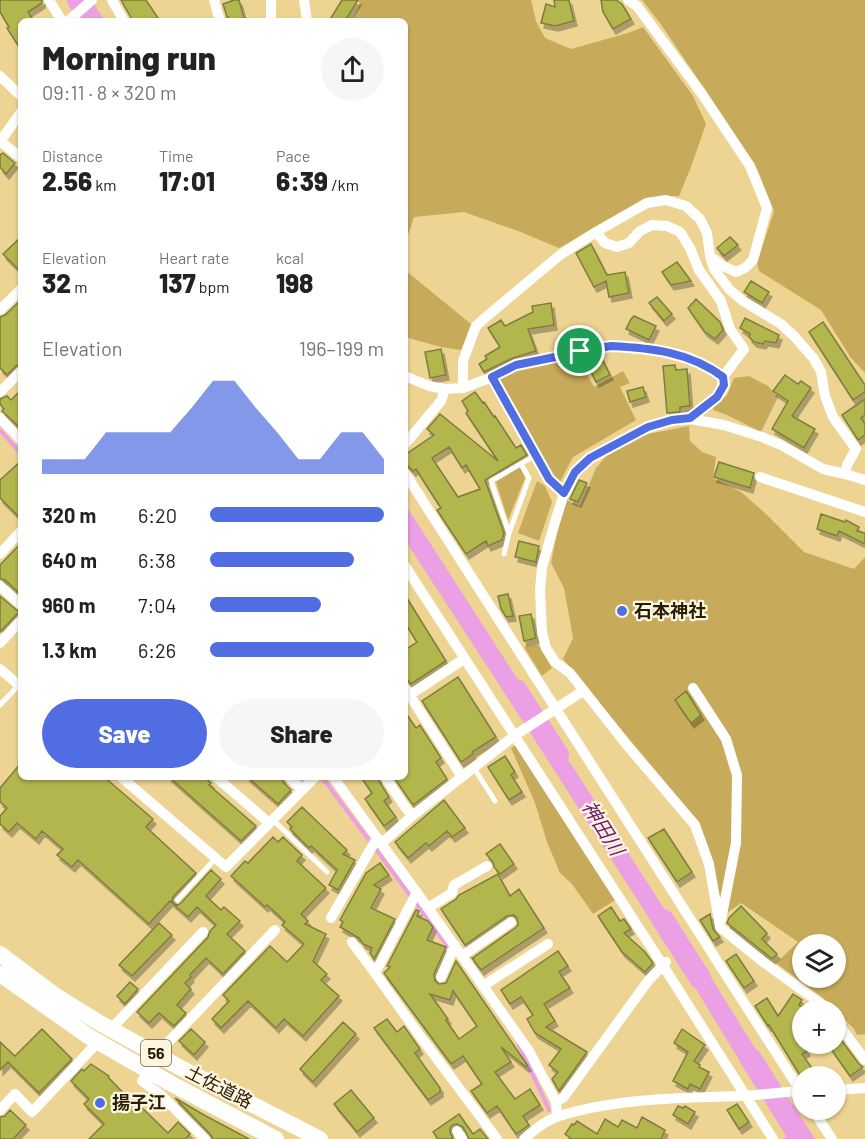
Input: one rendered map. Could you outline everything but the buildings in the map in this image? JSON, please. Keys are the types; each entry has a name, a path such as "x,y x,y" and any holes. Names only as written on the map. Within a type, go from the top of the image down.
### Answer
{"highway":[{"name":"土佐道路","path":"0,954 53,994 111,1029 179,1067 320,1139"},
{"name":"土佐道路","path":"0,974 98,1042 276,1139"}],"street":[{"path":"49,0 60,18"},
{"path":"72,18 93,0"},
{"path":"112,0 122,18"},
{"path":"214,0 219,18"},
{"path":"271,0 271,18"},
{"path":"304,0 307,18"},
{"path":"628,0 638,6 702,94 750,166 767,208 753,260 745,268 736,272 723,266 710,255"},
{"path":"0,76 18,93"},
{"path":"18,116 0,142 18,156"},
{"path":"463,388 463,361 476,327 560,255 647,203 666,200 686,206 700,219 707,233 714,268 729,289 743,301 781,324 814,359 833,417 856,449 845,474"},
{"path":"596,232 605,243 617,247 629,243 640,231 652,225 667,226 680,232 699,270 721,301 730,329 744,349 723,377 724,385 717,397 690,418"},
{"path":"0,310 18,292"},
{"path":"408,377 429,386 445,389 463,388 516,365 611,346 640,347 688,357 723,377"},
{"path":"0,392 18,374"},
{"path":"492,377 549,479 564,493"},
{"path":"408,440 441,401 445,389"},
{"path":"0,418 18,437"},
{"path":"816,1000 762,962 720,927 709,864 695,825 570,673 555,662 546,648 542,632 540,590 542,567 564,493 575,472 590,458 648,427 672,420 690,418 724,425 781,445 823,469 865,480"},
{"path":"760,477 865,512"},
{"path":"408,478 699,940 792,1080"},
{"path":"0,554 18,534"},
{"path":"408,571 665,962 772,1139"},
{"path":"408,588 416,583"},
{"path":"0,585 18,602"},
{"path":"0,643 18,623"},
{"path":"408,693 464,659"},
{"path":"0,669 18,684"},
{"path":"693,688 726,739 737,775 736,843 720,927"},
{"path":"331,918 376,843 517,734 583,691"},
{"path":"408,697 462,777"},
{"path":"125,780 226,867 312,780"},
{"path":"220,780 270,821"},
{"path":"293,780 302,790"},
{"path":"335,780 414,897 428,908 455,950 529,1051 556,1102 557,1117"},
{"path":"387,780 412,816"},
{"path":"428,908 452,893 454,885 487,866"},
{"path":"375,973 414,897"},
{"path":"441,976 455,950 511,922"},
{"path":"197,1136 161,1095 142,1081 150,1072 157,1054 275,930"},
{"path":"111,1029 202,932"},
{"path":"352,942 497,1139"},
{"path":"483,986 548,944"},
{"path":"556,1102 563,1098 648,981 665,962"},
{"path":"846,1034 865,1060"},
{"path":"0,1110 15,1094 32,1112 98,1042"},
{"path":"846,1089 865,1088"},
{"path":"524,1139 537,1128 557,1117 616,1103 670,1098 792,1093"},
{"path":"820,1120 832,1139"}],"lane":[{"path":"508,533 491,481 536,455"},
{"path":"504,554 508,533 529,478 521,464"},
{"path":"0,705 18,688"},
{"path":"474,768 495,801"},
{"path":"270,821 327,872"},
{"path":"177,900 216,858"}],"shaded area":[{"path":"358,0 531,0 536,21 545,38 571,49 643,27 693,96 706,124 679,196 645,198 559,248 464,212 414,217 408,235 408,18 353,18 360,4"},
{"path":"642,0 865,0 865,373 851,358 821,310 759,271 757,263 774,211 758,171 660,23"},
{"path":"408,272 471,324 461,350 408,338"},
{"path":"578,358 594,387 623,371 630,383 620,387 636,420 573,457 560,482 552,477 497,378 526,366"},
{"path":"749,376 768,386 778,397 761,432 713,410 727,395 734,378"},
{"path":"689,426 690,441 702,452 716,457 713,478 741,492 804,552 854,569 865,557 865,1034 857,1035 846,1021 846,1000 826,1000 810,988 846,988 846,934 792,934 792,938 741,903 727,913 720,908 698,822 563,659 573,638 564,588 551,563 557,533 567,500 580,506 596,468 608,454 643,435"},
{"path":"520,467 525,478 508,520 496,482"},
{"path":"537,481 545,486 552,502 539,541 518,533"},
{"path":"538,644 552,668 542,676 524,647"},
{"path":"516,745 617,899 593,914 572,884 560,873 547,842 535,803 511,748"},
{"path":"792,948 792,975 776,963"}],"water":[{"path":"408,509 538,711 522,720 408,545"},
{"path":"547,727 685,941 670,951 533,737"},
{"path":"693,948 777,1084 763,1086 741,1063 677,958"},
{"path":"792,1103 792,1120 803,1120 815,1139 783,1139 786,1136 773,1105"}],"waterway":[{"name":"神田川","path":"78,0 90,18"},
{"path":"0,430 18,451"},
{"name":"神田川","path":"516,690 558,755"},
{"path":"324,780 450,949"},
{"name":"神田川","path":"663,920 700,978"},
{"path":"519,1045 549,1110"},
{"name":"神田川","path":"751,1059 801,1139"}],"place":[{"name":"石本神社","path":"622,611"},
{"name":"揚子江","path":"100,1103"}],"route":[{"path":"611,346 640,347 688,357 723,377 724,385 717,397 690,418 672,420 648,427 590,458 575,472 564,493 549,479 492,377 516,365 580,351 611,346"}]}
